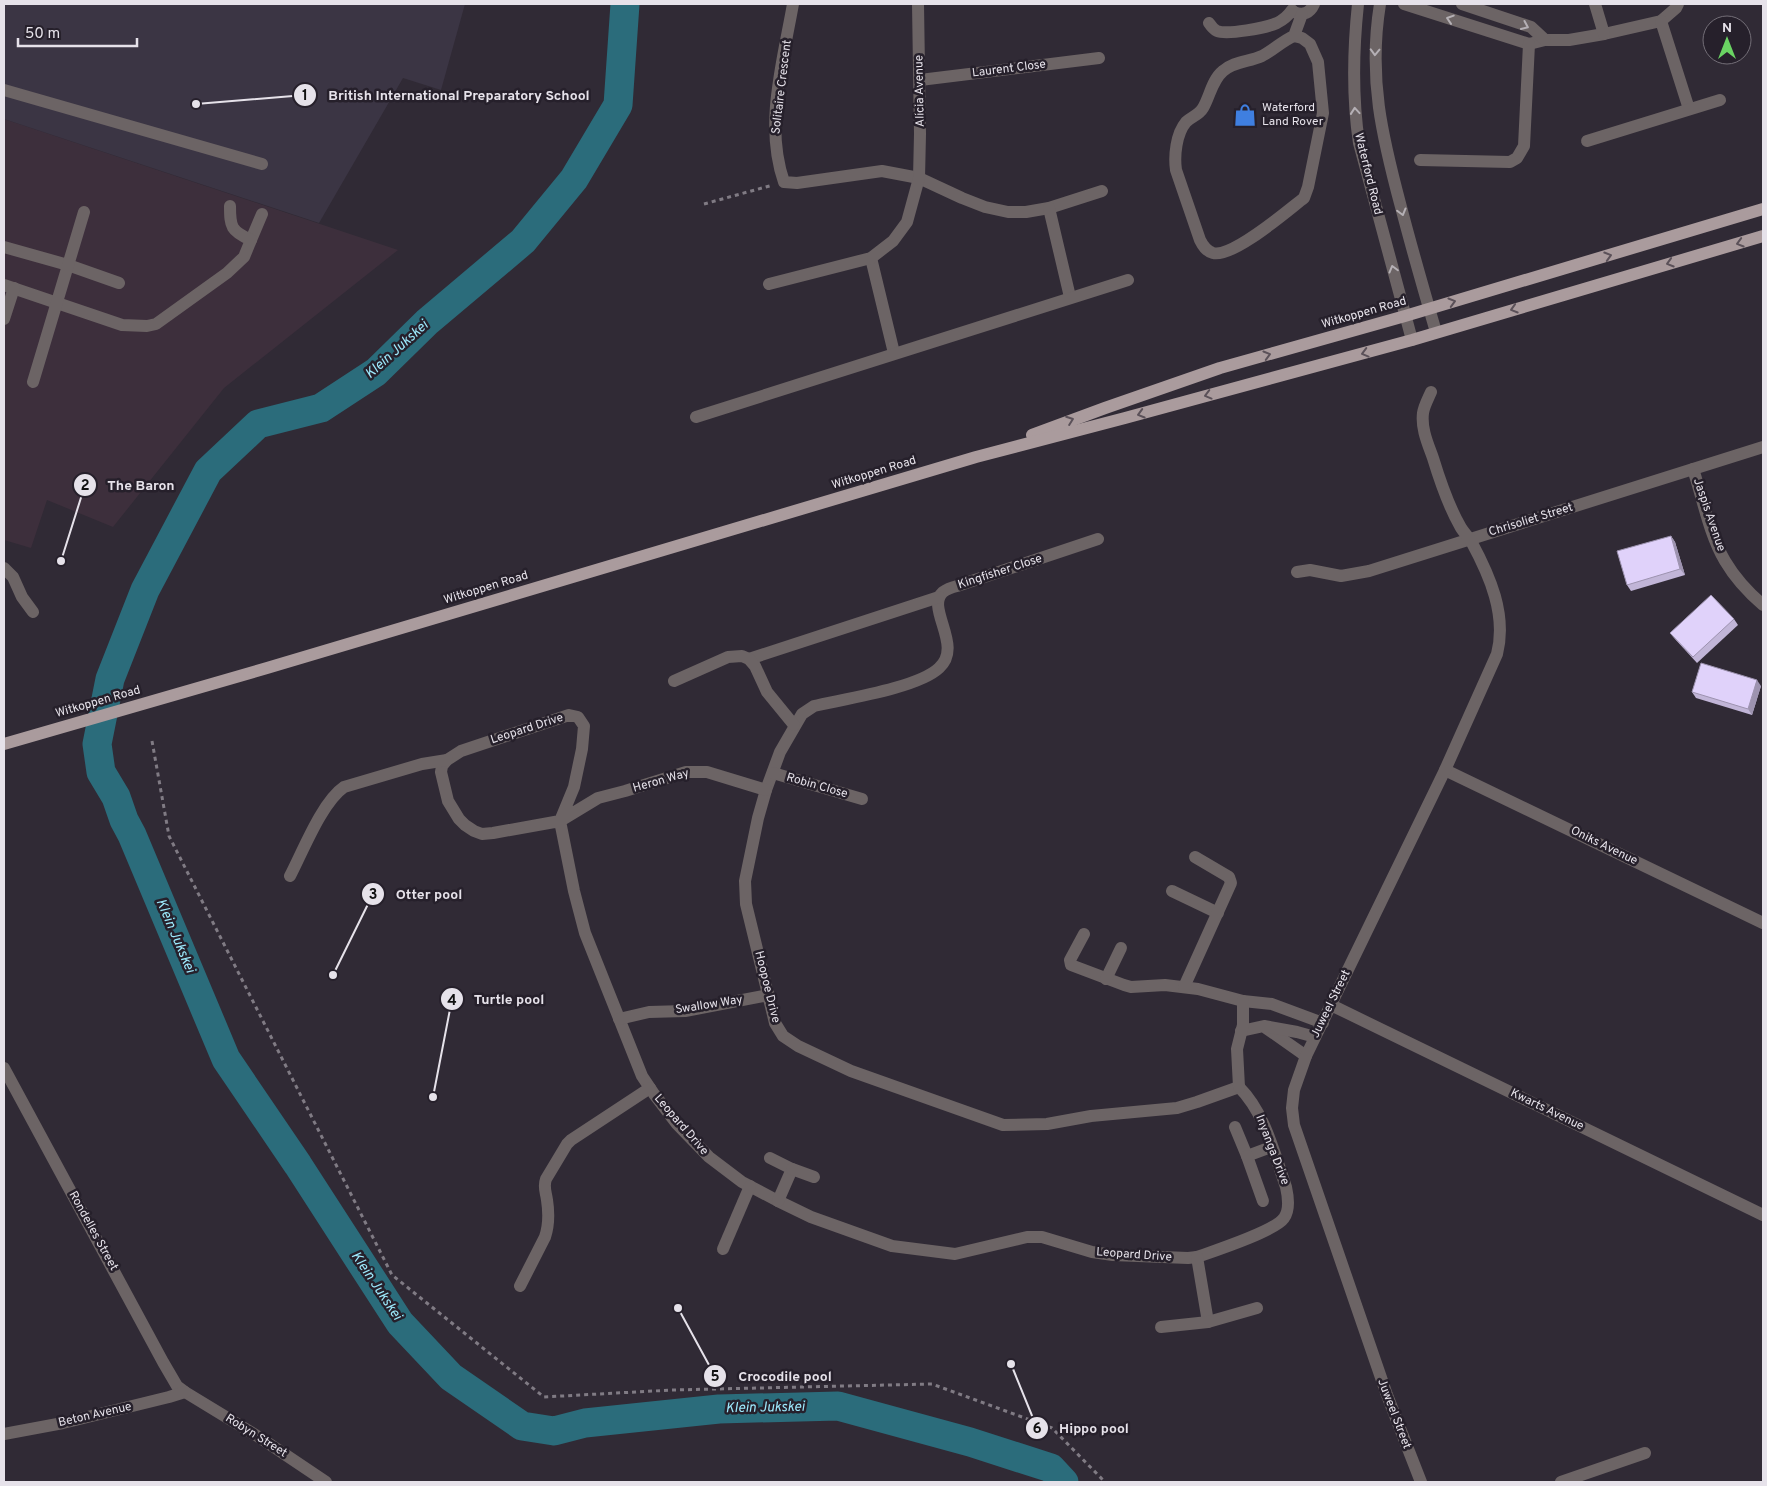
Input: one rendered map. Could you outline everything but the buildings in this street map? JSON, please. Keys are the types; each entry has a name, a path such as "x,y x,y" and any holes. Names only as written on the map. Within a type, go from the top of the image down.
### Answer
{"main road":[{"name":"Witkoppen Road","path":"976,457 1096,411 1203,374 1430,309 1763,209"},
{"name":"Witkoppen Road","path":"4,744 277,665 976,457 1412,340 1763,236"}],"street":[{"name":"Solitaire Crescent","path":"784,182 777,155 776,116 793,4"},
{"name":"Alicia Avenue","path":"870,258 893,241 907,222 919,178 920,80 918,4"},
{"path":"1294,9 1311,10 1314,4"},
{"name":"Waterford Road","path":"1358,4 1353,66 1359,143 1412,340"},
{"name":"Waterford Road","path":"1380,4 1375,58 1380,123 1436,332"},
{"path":"1404,4 1529,44 1545,40 1569,40 1604,34 1661,21 1678,4"},
{"path":"1462,4 1530,27 1545,40"},
{"path":"1595,4 1604,34"},
{"path":"1209,23 1214,30 1223,33 1266,27 1287,17 1294,9"},
{"path":"1294,9 1294,36"},
{"path":"1661,21 1689,109"},
{"path":"1294,36 1302,38 1310,44 1318,62 1323,113 1308,187 1304,198 1239,247 1224,253 1214,253 1205,249 1200,240 1176,170 1176,146 1186,123 1203,109 1218,76 1225,69 1239,62 1261,57 1286,39 1294,36"},
{"path":"1420,160 1510,162 1517,158 1524,146 1529,44"},
{"name":"Laurent Close","path":"920,80 1099,58"},
{"path":"4,90 262,164"},
{"path":"1587,141 1720,100"},
{"path":"784,182 797,183 882,171 919,178 962,198 997,210 1026,212 1049,208 1102,191"},
{"path":"230,206 231,226 235,231 251,240"},
{"path":"1049,208 1070,297"},
{"path":"33,382 84,212"},
{"path":"4,318 9,286 122,324 147,326 156,324 227,273 244,257 262,214"},
{"path":"4,247 68,265 119,283"},
{"path":"769,284 870,258 894,353"},
{"path":"696,417 1128,280"},
{"name":"Juweel Street","path":"1421,1482 1386,1395 1294,1125 1292,1108 1294,1090 1306,1056 1445,770 1500,645 1501,632 1498,605 1492,584 1470,540 1460,527 1424,435 1423,412 1431,392"},
{"name":"Chrisoliet Street","path":"1297,572 1310,570 1341,576 1358,574 1763,447"},
{"name":"Jaspis Avenue","path":"1693,470 1713,533 1724,559 1733,574 1763,606"},
{"name":"Kingfisher Close","path":"674,681 728,657 742,656 749,659 939,597 943,592 957,586 1098,539"},
{"path":"4,568 13,577 22,597 33,612"},
{"name":"Hoopoe Drive","path":"939,597 939,610 948,647 944,662 940,668 903,686 814,706 802,714 794,725 772,773 754,836 746,873 745,891 746,904 775,1023 780,1033 798,1046 851,1071 1003,1125 1046,1124 1091,1116 1169,1109 1197,1102 1239,1087"},
{"path":"749,659 755,666 767,692 794,725"},
{"name":"Leopard Drive","path":"447,760 461,751 569,715 578,717 584,726 582,749 574,787 560,821 574,892 585,933 642,1076 677,1124 692,1141 721,1167 750,1186 811,1217 892,1246 955,1254 1022,1238 1042,1237 1092,1252 1113,1255 1198,1257 1270,1228 1284,1218"},
{"path":"447,760 442,766 441,772 448,801 459,819 474,831 482,834 493,833 560,821"},
{"path":"290,876 324,810 337,792 344,787 422,764 447,760"},
{"name":"Oniks Avenue","path":"1445,770 1763,923"},
{"name":"Heron Way","path":"560,821 598,798 625,792 686,772 707,772 766,790"},
{"name":"Robin Close","path":"772,773 862,799"},
{"path":"1184,987 1231,883 1229,877 1195,857"},
{"path":"1172,892 1218,913"},
{"path":"1084,934 1070,960 1071,965 1106,979 1131,987 1165,985 1184,987 1243,1001 1272,1004 1323,1023"},
{"path":"1106,979 1121,948"},
{"name":"Swallow Way","path":"619,1020 648,1012 692,1010 769,995"},
{"path":"1239,1087 1237,1049 1244,1017 1243,1001"},
{"name":"Kwarts Avenue","path":"1331,1006 1763,1215"},
{"path":"1241,1031 1264,1026 1315,1037"},
{"path":"1264,1026 1306,1056"},
{"name":"Rondelles Street","path":"4,1068 163,1362 177,1386 185,1392"},
{"name":"Inyanga Drive","path":"1239,1087 1260,1115 1288,1194 1284,1218"},
{"path":"520,1286 548,1229 548,1212 544,1184 567,1144 650,1088"},
{"path":"1235,1127 1263,1201"},
{"path":"1247,1156 1271,1147"},
{"path":"770,1158 814,1177"},
{"path":"778,1201 792,1169"},
{"path":"723,1248 750,1186"},
{"path":"1198,1257 1208,1322"},
{"path":"1161,1327 1208,1322 1257,1308"},
{"name":"Beton Avenue","path":"4,1434 63,1423 185,1392"},
{"name":"Robyn Street","path":"185,1392 262,1439 326,1482"},
{"path":"1561,1482 1645,1453"}],"path":[{"path":"704,204 784,182"}],"shaded area":[{"path":"4,4 465,4 441,90 403,78 319,223 4,119"},
{"path":"4,119 398,250 224,388 113,527 47,500 31,548 4,540"}],"waterway":[{"name":"Klein Jukskei","path":"625,4 618,105 574,179 523,241 427,322 376,372 321,408 258,424 208,471 145,590 110,679 97,744 101,772 116,797 124,820 226,1059 298,1165 400,1323 451,1377 522,1426 554,1431 585,1423 719,1409 838,1406 970,1442 1051,1468 1064,1482"}],"place":[{"name":"British International Preparatory School","path":"196,104"},
{"name":"Waterford Land Rover","path":"1245,115"},
{"name":"The Baron","path":"61,561"},
{"name":"Otter pool","path":"333,975"},
{"name":"Turtle pool","path":"433,1097"},
{"name":"Crocodile pool","path":"678,1308"},
{"name":"Hippo pool","path":"1011,1364"}]}
